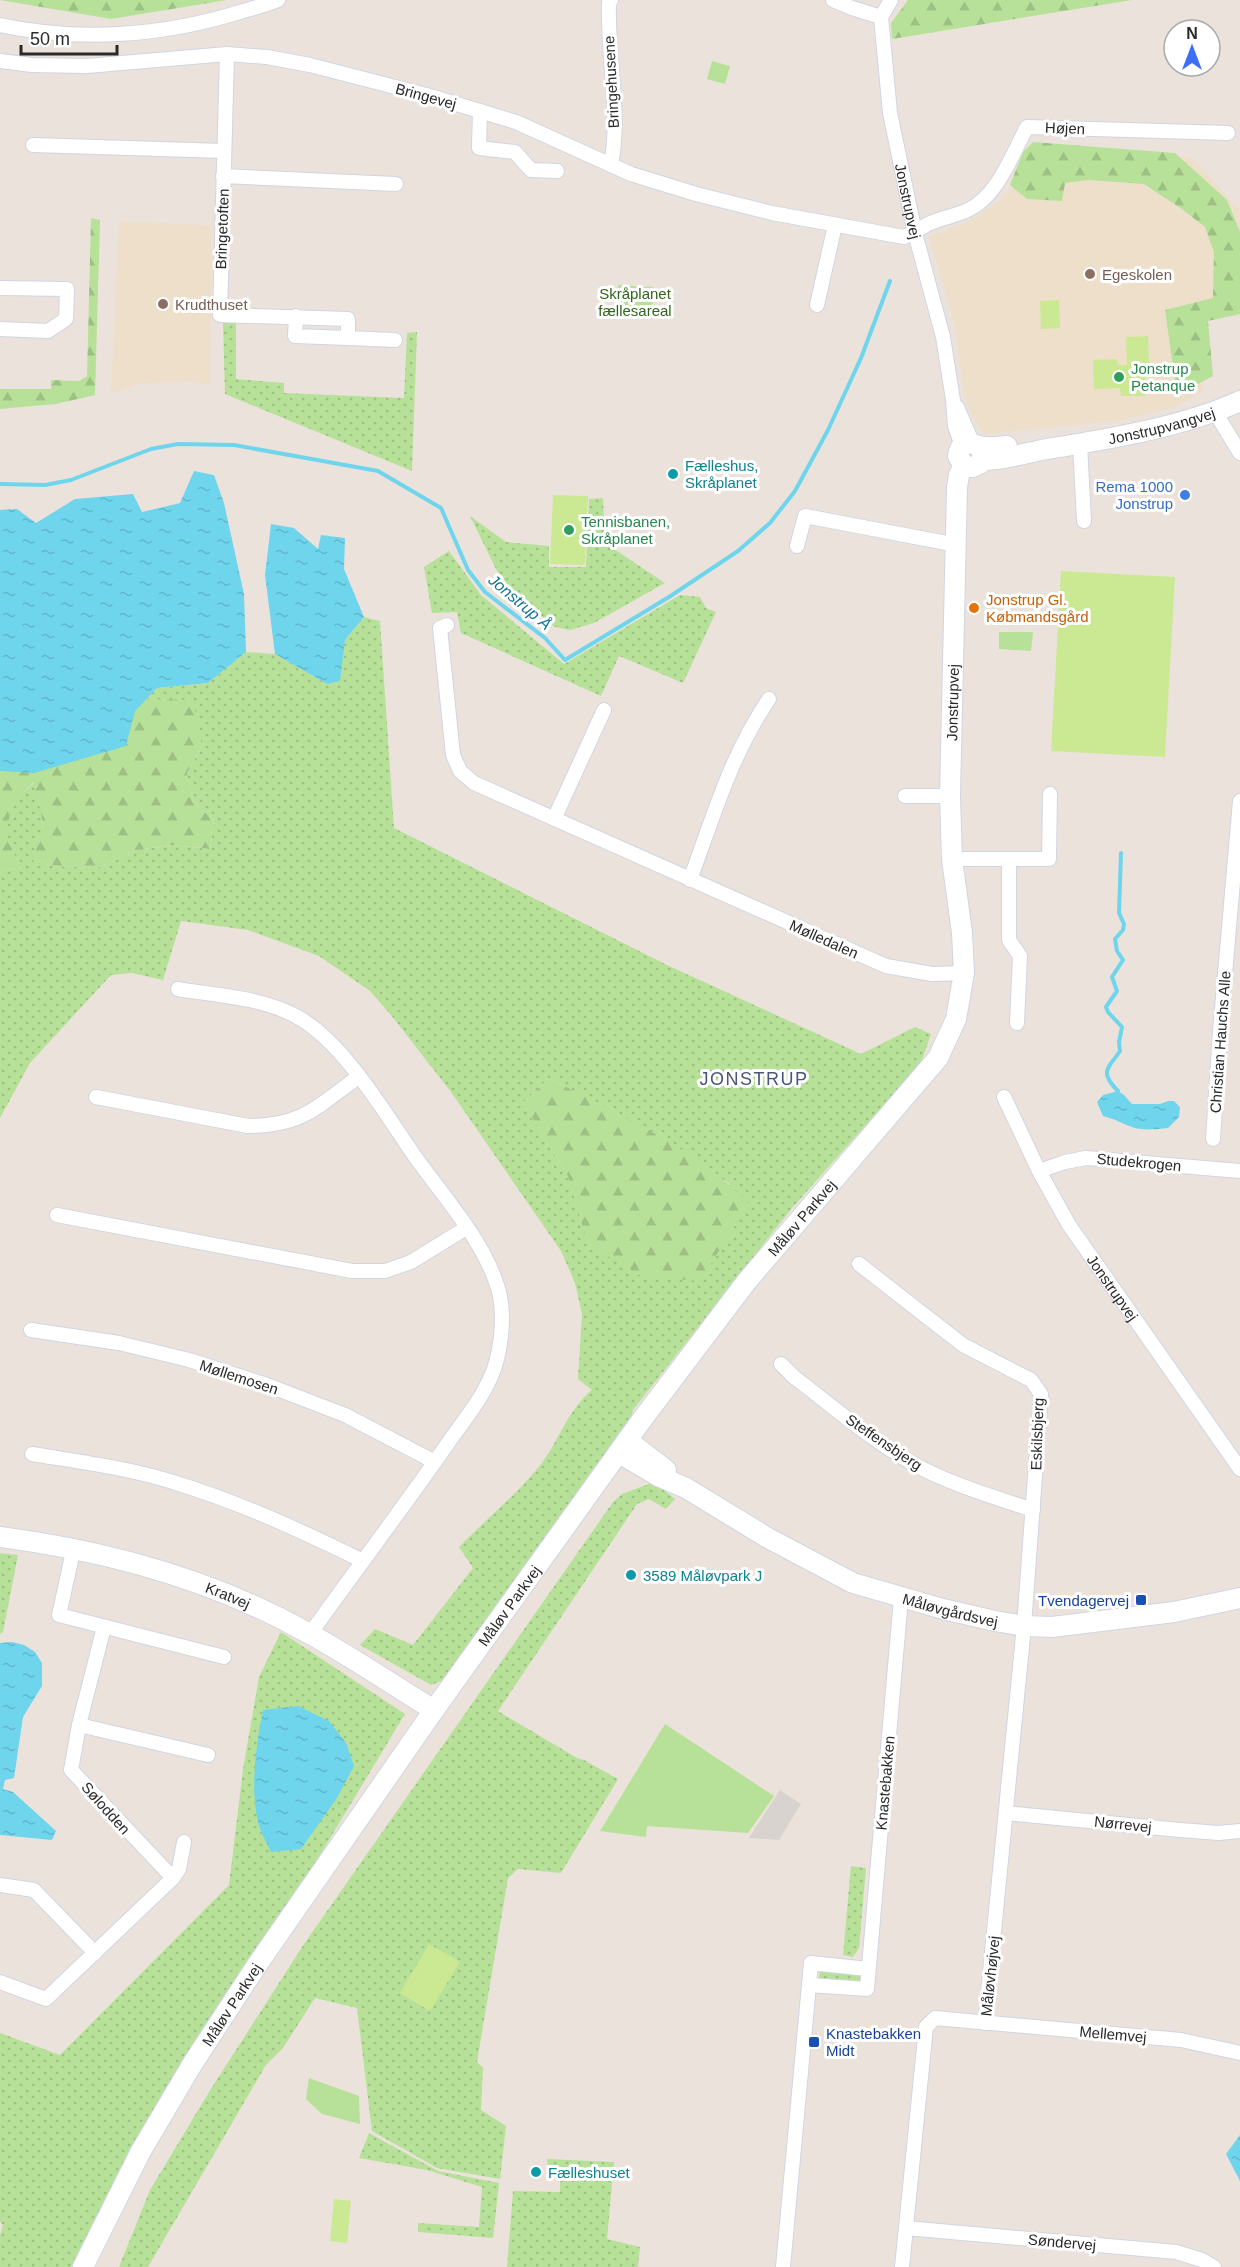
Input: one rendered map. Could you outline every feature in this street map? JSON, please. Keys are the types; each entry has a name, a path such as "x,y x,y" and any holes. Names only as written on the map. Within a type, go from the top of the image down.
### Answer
{"street":[{"path":"0,25 55,33 117,34 191,26 278,0"},
{"name":"Bringehusene","path":"611,0 608,30 614,96 614,149 611,165"},
{"path":"833,0 881,17 891,0"},
{"name":"Jonstrupvej","path":"881,17 890,113 915,233 943,337 953,400 972,454 959,475 957,487 950,796 952,859 962,933 964,973"},
{"name":"Bringevej","path":"0,61 32,65 87,66 227,54 267,57 310,65 516,122 611,165 696,194 737,205 836,225 904,237 915,233"},
{"name":"Bringetoften","path":"227,54 219,315 348,319 348,338"},
{"path":"480,111 479,148 515,152 531,170 556,171"},
{"name":"Højen","path":"915,233 927,225 970,209 984,198 1000,178 1027,127 1228,133"},
{"path":"33,145 224,151"},
{"name":"Bringetoften","path":"223,176 396,184"},
{"path":"817,305 836,225"},
{"path":"0,288 67,289 66,319 48,330 0,329"},
{"path":"296,316 295,336 396,340"},
{"name":"Jonstrupvangvej","path":"972,454 1018,447 1039,451 1080,444 1215,412 1240,401"},
{"path":"1215,412 1240,453"},
{"path":"1080,444 1084,521"},
{"path":"797,546 805,516 957,545"},
{"name":"Mølledalen","path":"447,625 440,628 453,755 460,771 474,783 886,966 932,974 964,973"},
{"path":"690,880 732,764 750,728 769,699"},
{"path":"554,819 604,710"},
{"path":"952,859 1049,859 1050,794"},
{"path":"905,796 950,796"},
{"name":"Christian Hauchs Alle","path":"1214,1139 1220,1031 1240,801"},
{"path":"1009,859 1009,940 1020,956 1017,1023"},
{"name":"Måløv Parkvej","path":"83,2267 141,2151 193,2063 257,1965 434,1710 623,1446 747,1281 939,1058 956,1019 964,973"},
{"path":"178,989 270,1005 301,1018 327,1039 358,1077 466,1228 488,1261 498,1290 502,1324 497,1359 485,1389 310,1634"},
{"path":"96,1097 248,1126 272,1126 293,1121 313,1111 358,1077"},
{"name":"Jonstrupvej","path":"1004,1097 1039,1172 1069,1225 1240,1469"},
{"name":"Studekrogen","path":"1039,1172 1065,1162 1086,1158 1240,1171"},
{"path":"57,1215 352,1271 385,1271 411,1262 466,1228"},
{"name":"Eskilsbjerg","path":"859,1264 963,1345 1031,1380 1041,1394 1024,1626"},
{"name":"Møllemosen","path":"31,1329 119,1343 189,1360 267,1385 345,1415 435,1462"},
{"name":"Steffensbjerg","path":"781,1364 799,1381 894,1452 926,1470 969,1488 1033,1510"},
{"name":"Måløvgårdsvej","path":"623,1446 663,1467 686,1488 768,1538 853,1583 974,1617 1024,1626 1052,1627 1134,1618 1240,1598"},
{"path":"32,1454 117,1468 174,1482 297,1528 363,1561"},
{"name":"Kratvej","path":"0,1537 74,1547 121,1558 224,1593 310,1634 434,1710"},
{"path":"74,1547 59,1615 224,1657"},
{"name":"Knastebakken","path":"809,1985 867,1989 901,1598"},
{"name":"Måløvhøjvej","path":"902,2267 926,2027 936,2018 985,2023 1024,1626"},
{"name":"Sølodden","path":"104,1627 79,1725 71,1770 173,1878"},
{"path":"79,1725 208,1755"},
{"name":"Nørrevej","path":"1006,1813 1180,1830 1219,1833 1240,1831"},
{"path":"0,1982 46,1999 173,1878 179,1869 184,1842"},
{"path":"0,1885 34,1890 95,1953"},
{"path":"783,2267 811,1963 868,1969"},
{"name":"Mellemvej","path":"985,2023 1181,2040 1240,2053"},
{"name":"Søndervej","path":"906,2228 1176,2252 1203,2260 1214,2267"}],"shaded area":[{"name":"Egeskolen","path":"1048,149 1192,157 1240,211 1240,311 1200,318 1203,392 1172,408 1116,421 984,434 964,397 955,326 929,237 966,223 1001,200"},
{"name":"Krudthuset","path":"119,221 211,227 210,386 190,381 137,384 111,394"},
{"path":"780,1790 801,1804 779,1840 749,1838"}],"green space":[{"path":"0,0 227,0 111,19"},
{"path":"908,0 1132,0 892,39 891,23"},
{"path":"712,61 730,66 725,84 707,79"},
{"path":"1033,142 1175,153 1227,200 1240,232 1240,314 1208,321 1213,376 1177,395 1165,310 1213,298 1214,252 1205,227 1144,184 1088,180 1065,183 1062,201 1027,199 1010,185 1023,152"},
{"path":"91,218 100,220 95,395 56,404 0,409 0,389 51,389 51,380 79,381 87,376"},
{"name":"Skråplanet fællesareal","path":"618,285 653,287 652,319 617,317"},
{"path":"1059,300 1060,328 1041,329 1040,301"},
{"path":"236,320 236,379 284,383 284,393 404,398 407,333 417,332 412,471 225,394 223,322"},
{"name":"Jonstrup Petanque","path":"1148,336 1149,365 1145,365 1146,396 1121,396 1120,388 1094,389 1093,360 1117,359 1118,365 1127,365 1126,337"},
{"name":"Tennisbanen, Skråplanet","path":"553,495 588,496 585,565 550,564"},
{"path":"603,498 605,543 665,583 594,623 570,630 555,627 508,588 470,516 506,542 549,546 549,567 586,567 589,499"},
{"path":"449,551 481,595 564,664 680,595 700,597 706,608 716,612 683,683 619,656 601,696 461,633 457,612 432,613 424,567"},
{"path":"1061,571 1175,577 1165,757 1051,751"},
{"path":"364,617 380,621 394,828 667,965 861,1054 915,1027 931,1034 922,1060 913,1072 792,1208 633,1410 630,1421 449,1670 449,1678 431,1685 360,1645 375,1629 413,1645 473,1568 459,1547 537,1469 575,1408 592,1390 578,1379 582,1314 575,1283 561,1251 451,1092 370,991 319,956 248,930 181,921 163,980 132,973 111,975 30,1063 0,1118 0,871 21,868 4,834 13,802 35,782 43,823 34,862 97,868 136,850 172,845 210,849 214,821 193,801 187,773 202,746 146,699 157,688 208,683 246,652 275,654 327,684 345,640","holes":["549,1078 663,1139 731,1185 568,1176 523,1103"]},
{"path":"999,632 1033,632 1031,651 999,649"},
{"path":"139,699 193,700 202,746 187,773 193,801 214,821 210,849 172,845 136,850 97,868 33,862 43,823 34,782 13,803 5,834 21,868 0,871 0,762"},
{"path":"549,1078 681,1149 729,1184 749,1204 700,1281 641,1276 588,1245 568,1176 523,1103"},
{"path":"654,1482 675,1499 666,1509 649,1499 637,1504 498,1711 577,1758 618,1779 561,1873 518,1869 508,1878 477,2062 483,2068 481,2110 506,2126 500,2179 437,2168 372,2131 357,2008 315,1998 283,2048 266,2065 148,2267 119,2267 150,2190 209,2092 304,1944 613,1502 622,1494"},
{"path":"0,1553 18,1555 3,1632 0,1634"},
{"path":"281,1632 405,1714 297,1893 155,2109 71,2267 0,2267 0,2235 3,2225 0,2222 0,2033 60,2055 229,1885 243,1769 259,1677"},
{"path":"665,1724 774,1796 748,1833 647,1826 646,1837 600,1831"},
{"path":"851,1866 866,1868 859,1948 853,1957 843,1955"},
{"path":"429,1944 460,1962 430,2011 400,1993"},
{"path":"825,1969 862,1974 861,1981 856,1984 818,1979 820,1972"},
{"path":"309,2078 359,2096 360,2124 322,2114 306,2099"},
{"path":"369,2133 438,2171 499,2183 493,2238 418,2232 418,2223 479,2227 482,2187 427,2170 359,2158"},
{"path":"547,2159 614,2162 607,2239 640,2247 638,2267 507,2267 513,2191 560,2192 560,2174 548,2170"},
{"path":"334,2199 351,2201 347,2243 330,2241"}],"water":[{"path":"194,471 214,475 224,503 244,594 246,652 208,683 157,688 135,711 126,746 34,773 0,771 0,510 17,509 36,523 75,499 133,494 142,512 180,503"},
{"path":"271,524 294,528 318,549 321,535 345,538 344,569 364,617 345,640 340,681 327,684 275,654 265,575"},
{"path":"1118,1091 1132,1104 1160,1104 1174,1101 1180,1107 1179,1117 1168,1128 1145,1129 1132,1127 1103,1116 1097,1102 1103,1095"},
{"path":"12,1642 24,1645 35,1652 42,1663 42,1686 23,1717 14,1778 5,1780 3,1789 13,1792 56,1831 52,1840 0,1835 0,1643"},
{"path":"298,1706 329,1721 346,1743 354,1766 337,1798 301,1849 271,1852 259,1826 254,1794 260,1724 263,1710"},
{"path":"1240,2135 1240,2181 1226,2154"}],"waterway":[{"name":"Jonstrup Å","path":"0,484 45,485 71,480 151,449 178,444 234,445 378,471 441,508 468,570 485,592 545,638 565,660 669,597 738,551 770,523 795,491 828,430 861,358 890,281"},
{"path":"1118,1091 1108,1079 1107,1070 1120,1051 1122,1027 1106,1007 1117,991 1112,977 1123,960 1117,951 1115,939 1123,930 1124,924 1119,913 1121,853"}],"place":[{"name":"Egeskolen","path":"1090,274"},
{"name":"Krudthuset","path":"163,304"},
{"name":"Jonstrup Petanque","path":"1119,377"},
{"name":"Fælleshus, Skråplanet","path":"673,474"},
{"name":"Rema 1000 Jonstrup","path":"1185,495"},
{"name":"Tennisbanen, Skråplanet","path":"569,530"},
{"name":"Jonstrup Gl. Købmandsgård","path":"974,608"},
{"name":"3589 Måløvpark J","path":"631,1575"},
{"name":"Tvendagervej","path":"1141,1600"},
{"name":"Knastebakken Midt","path":"814,2042"},
{"name":"Fælleshuset","path":"536,2172"}],"district":[{"name":"JONSTRUP","path":"754,1079"}]}
